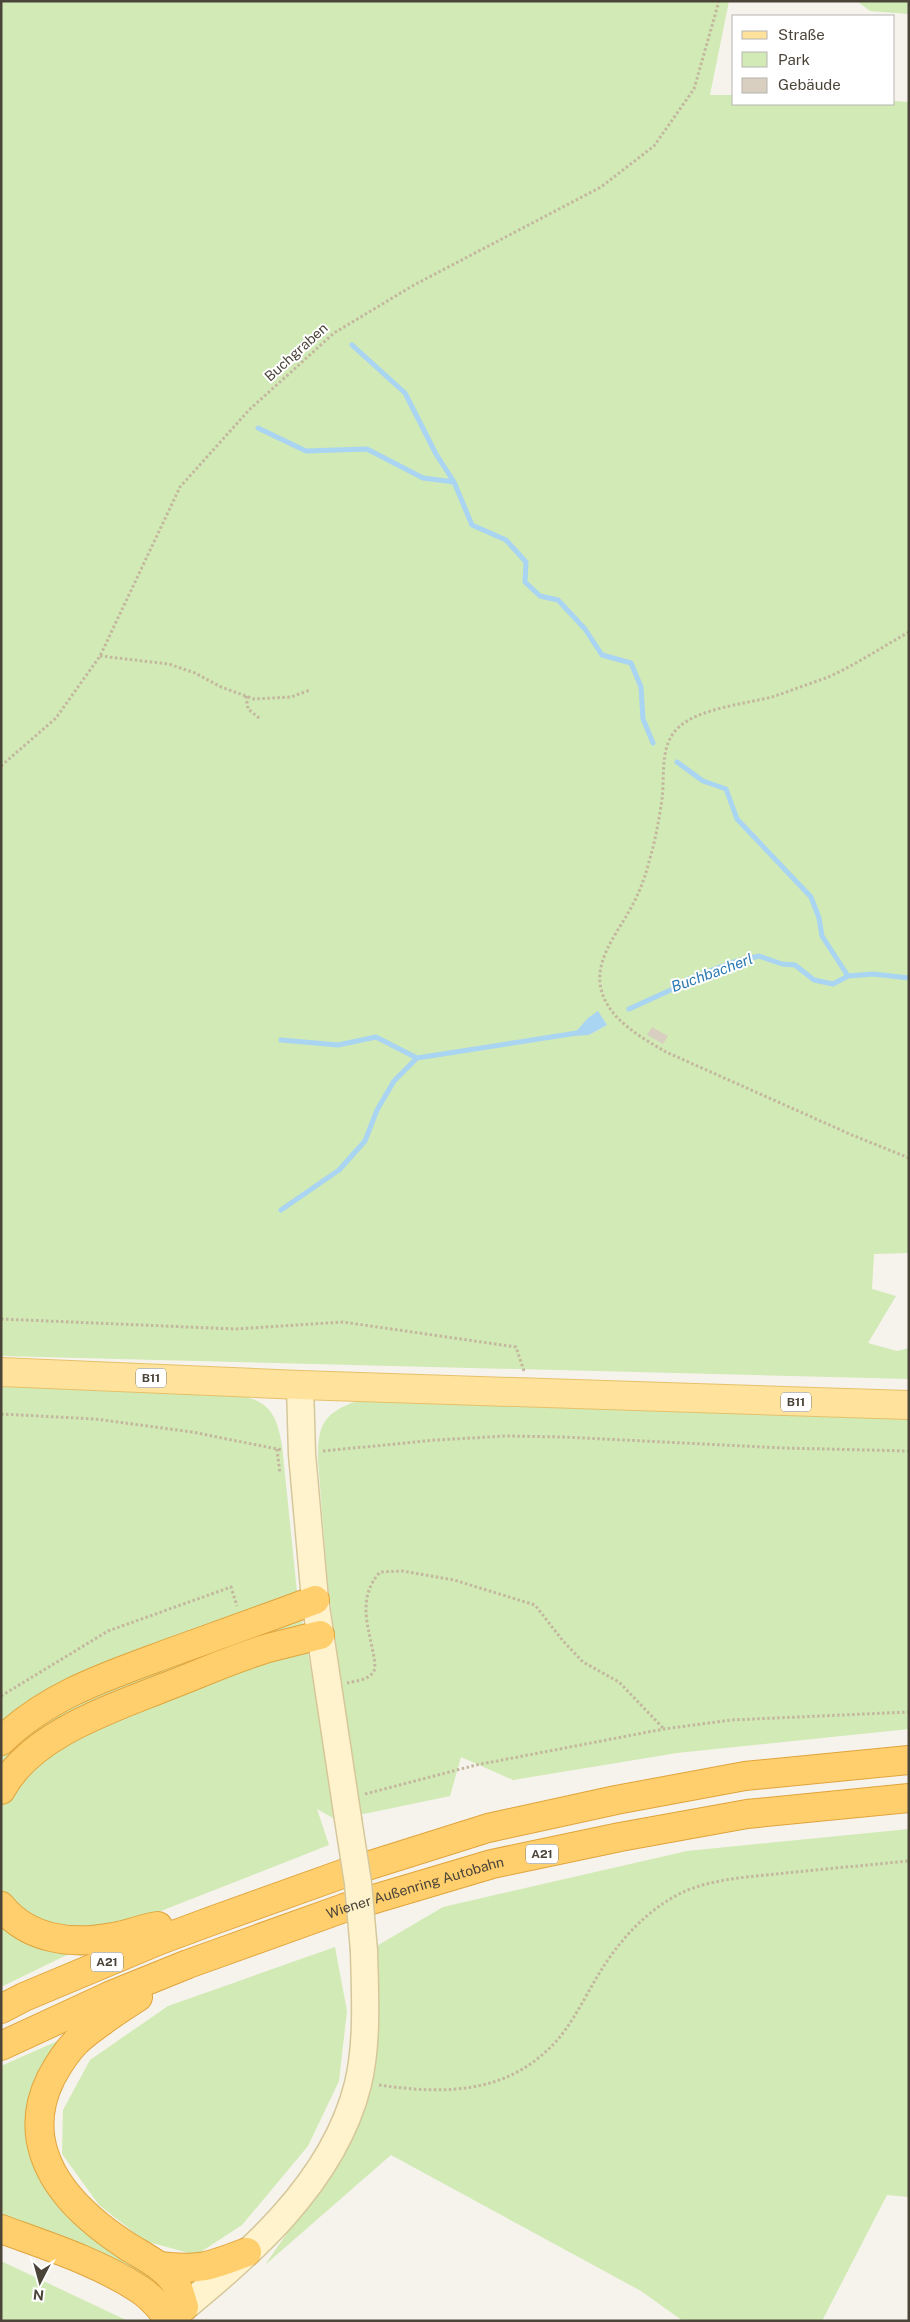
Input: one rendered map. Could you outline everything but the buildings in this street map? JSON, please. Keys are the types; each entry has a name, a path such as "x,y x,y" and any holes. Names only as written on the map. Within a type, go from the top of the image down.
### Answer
{"highway":[{"path":"1,1741 17,1726 49,1703 92,1681 315,1600"},
{"path":"1,1790 14,1772 32,1753 81,1723 270,1647 320,1635"},
{"name":"A21","path":"1,2009 24,1997 160,1940 344,1873 488,1828 616,1800 745,1776 909,1760"},
{"name":"Wiener Außenring Autobahn","path":"1,2046 100,1999 188,1964 344,1908 492,1864 620,1837 747,1814 909,1798"},
{"path":"1,1906 9,1916 23,1927 38,1934 73,1940 114,1937 154,1926 214,1920"},
{"path":"174,2316 177,2285 159,2266 125,2245 90,2218 67,2193 51,2170 43,2152 38,2132 40,2110 46,2088 59,2064 76,2043 94,2026 188,1964"},
{"path":"1,2229 98,2268 139,2289 174,2316"},
{"path":"159,2266 183,2269 210,2266 247,2252"}],"main road":[{"name":"B11","path":"1,1372 300,1385 909,1405"},
{"path":"174,2316 247,2252 295,2203 323,2166 345,2124 358,2083 365,2021 364,1951 358,1883 330,1688 289,1451 300,1385"}],"path":[{"name":"Buchgraben","path":"1,766 56,718 100,656 180,487 249,410 334,333 414,284 601,187 654,146 694,89 719,1"},
{"path":"909,632 828,677 773,696 709,712 678,728 671,737 665,756 660,813 649,863 634,902 604,957 600,983 605,1000 617,1017 638,1036 659,1048 852,1135 909,1158"},
{"path":"100,656 169,664 195,673 221,687 254,699 291,697 310,690"},
{"path":"246,696 248,709 259,718"},
{"path":"1,1319 235,1329 343,1322 516,1347 525,1374 527,1392"},
{"path":"1,1414 105,1420 192,1432 289,1451 506,1436 564,1437 783,1448 909,1451"},
{"path":"281,1479 289,1451"},
{"path":"330,1688 366,1679 374,1671 375,1661 365,1614 368,1589 380,1572 402,1571 454,1580 535,1605 563,1641 583,1662 619,1682 664,1729"},
{"path":"1,1696 108,1632 231,1588 240,1615"},
{"path":"347,1809 476,1765 664,1729 731,1720 909,1712"},
{"path":"358,2083 443,2091 468,2089 521,2072 560,2037 607,1960 626,1935 681,1893 708,1884 738,1878 909,1861"}],"green space":[{"path":"1,1 729,1 710,95 732,95 732,105 895,105 895,101 909,102 909,1253 874,1254 872,1289 896,1296 868,1343 897,1351 909,1348 909,1379 1,1356","holes":["598,1012 607,1025 589,1035 573,1035"]},
{"path":"857,1 909,1 909,14 870,11"},
{"path":"1,1386 242,1396 260,1402 271,1412 278,1426 282,1445 297,1592 338,1821 317,1809 329,1845 143,1918 1,1987"},
{"path":"354,1402 532,1402 909,1414 909,1729 677,1753 513,1780 461,1757 450,1796 359,1815 328,1587 318,1461 319,1439 328,1417"},
{"path":"909,1829 909,2197 887,2195 822,2321 683,2321 641,2291 391,2155 265,2265 343,2152 375,1947 443,1907 687,1851"},
{"path":"335,1947 347,2011 339,2081 308,2146 242,2225 196,2255 145,2241 99,2205 62,2154 63,2110 90,2060 168,2006"},
{"path":"71,2035 33,2151 161,2281 160,2289 1,2220 1,2066"},
{"path":"1,2261 126,2320 1,2321"}],"water":[{"path":"598,1011 607,1025 589,1035 572,1036 588,1018"}],"waterway":[{"path":"352,345 405,393 436,454 454,482 472,525 506,540 526,562 525,582 540,596 558,600 585,629 602,655 631,663 641,687 643,719 653,743"},
{"path":"258,428 306,451 367,449 423,478 454,482"},
{"path":"677,762 703,781 726,789 737,819 811,897 819,918 822,936 848,976"},
{"name":"Buchbacherl","path":"629,1009 675,988 688,979 733,962 759,956 782,964 795,965 814,980 833,984 848,976 873,974 909,978"},
{"path":"281,1040 338,1045 376,1037 417,1058 577,1033"},
{"path":"281,1210 339,1170 365,1141 377,1110 394,1081 417,1058"}]}
